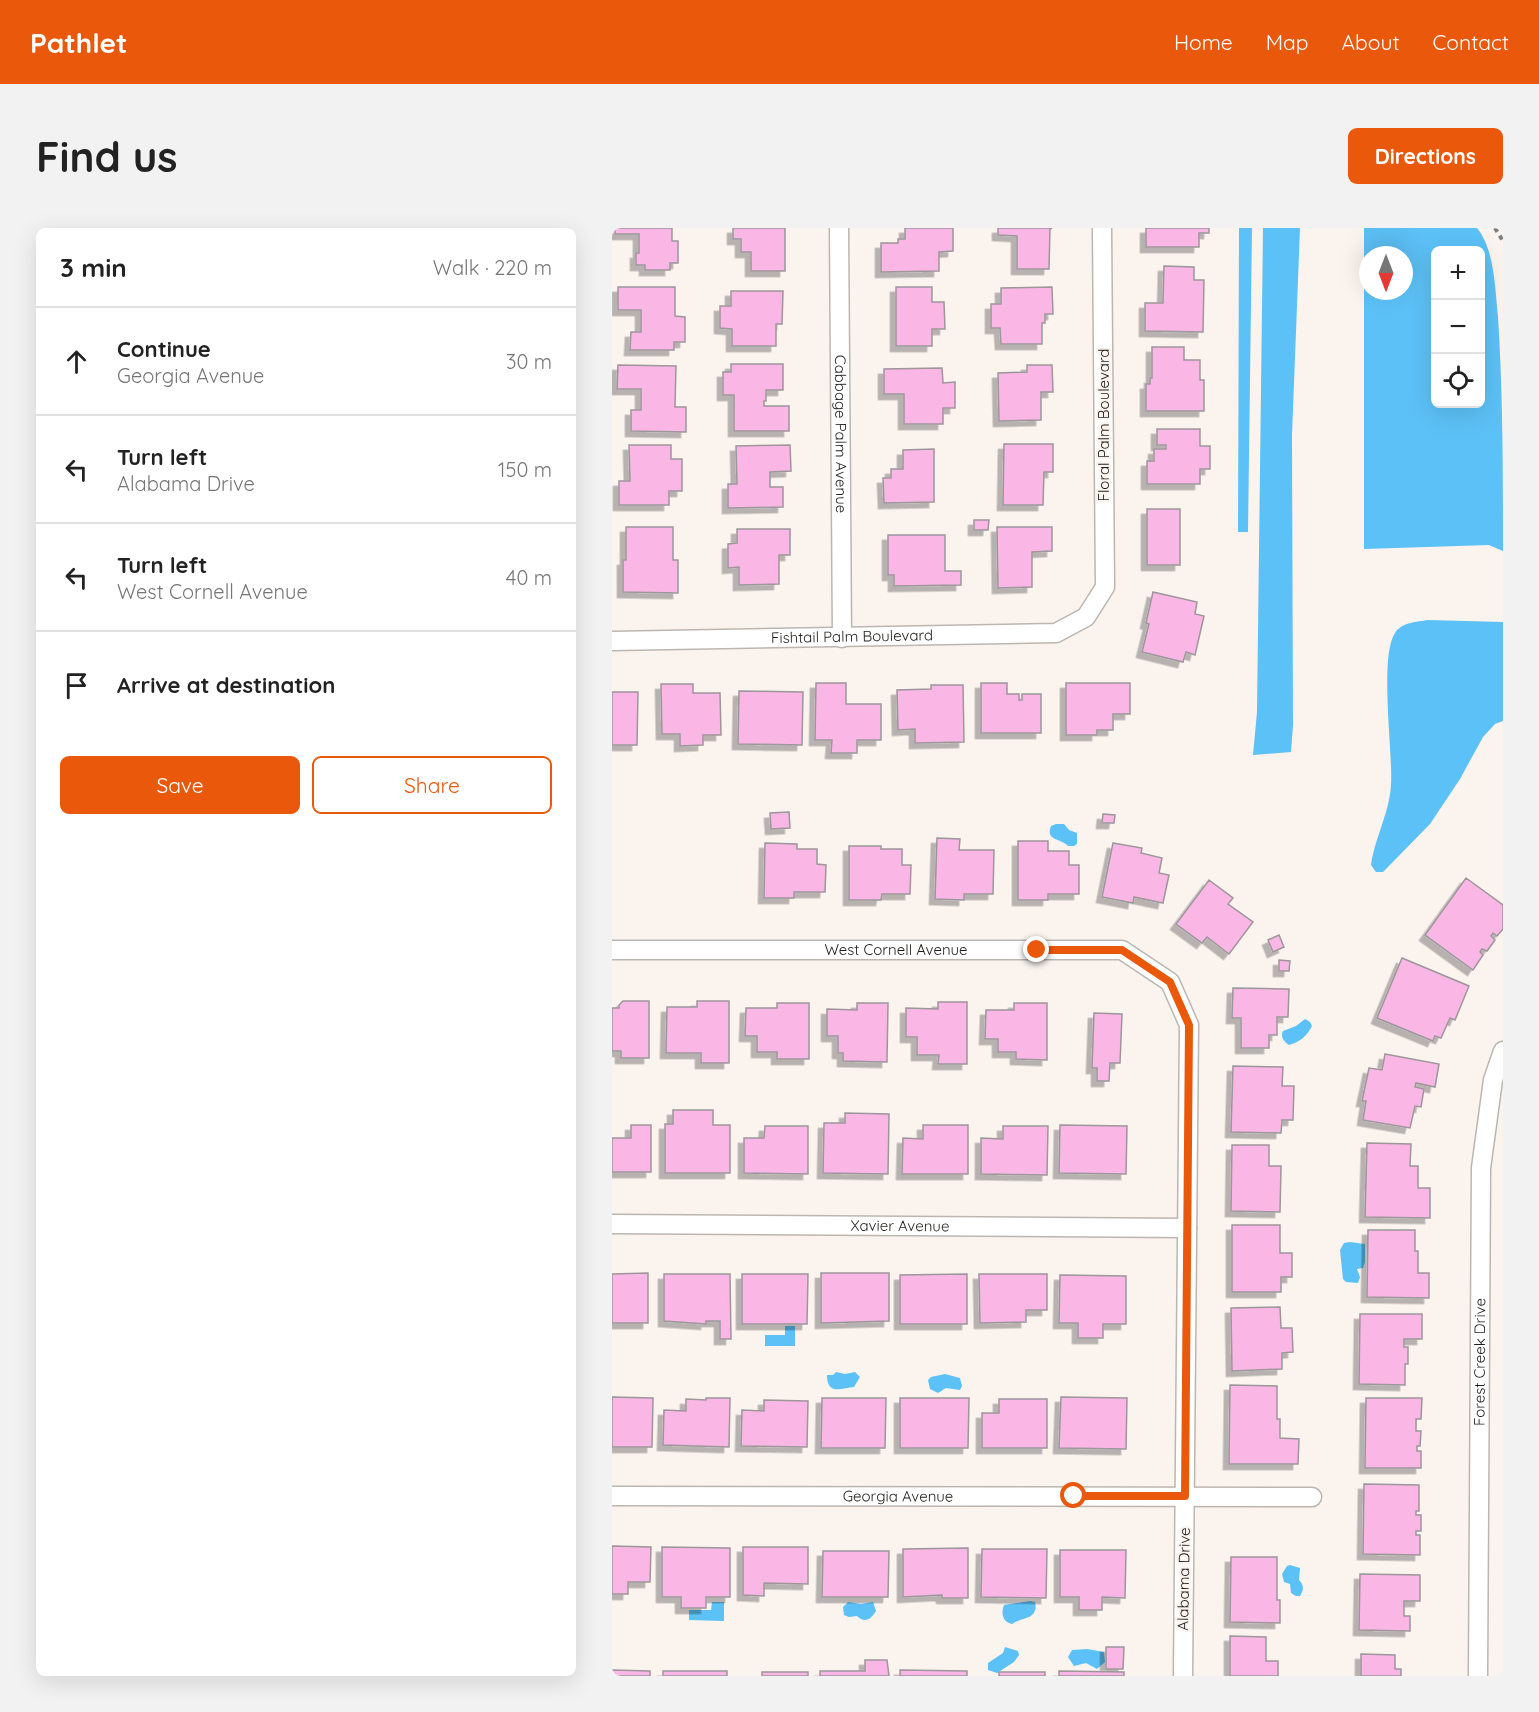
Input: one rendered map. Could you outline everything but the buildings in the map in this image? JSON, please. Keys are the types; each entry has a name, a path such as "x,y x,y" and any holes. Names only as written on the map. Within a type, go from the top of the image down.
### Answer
{"street":[{"name":"Cabbage Palm Avenue","path":"840,228 842,638"},
{"name":"Floral Palm Boulevard","path":"1086,616 1105,587 1102,228"},
{"name":"Fishtail Palm Boulevard","path":"612,641 1056,633 1086,616"},
{"name":"West Cornell Avenue","path":"612,950 1122,950 1170,982"},
{"name":"Alabama Drive","path":"1170,982 1189,1025 1183,1676"},
{"name":"Forest Creek Drive","path":"1478,1676 1481,1168 1493,1080 1503,1052"},
{"name":"Xavier Avenue","path":"612,1224 1187,1228"},
{"name":"Georgia Avenue","path":"612,1496 1312,1497"}],"path":[{"path":"1495,228 1503,242"}],"water":[{"path":"1239,228 1252,228 1248,532 1238,532"},
{"path":"1263,228 1300,228 1292,435 1293,725 1291,752 1253,755 1257,712"},
{"path":"1364,228 1477,228 1487,247 1495,283 1498,317 1502,405 1503,551 1489,545 1364,549 1364,300 1413,300 1413,246 1364,246"},
{"path":"1428,620 1503,622 1503,721 1495,724 1483,737 1460,779 1430,824 1383,872 1376,872 1371,865 1388,805 1391,784 1387,683 1390,645 1398,629 1410,623"},
{"path":"1064,824 1069,830 1077,833 1077,844 1068,846 1052,837 1051,826"},
{"path":"1305,1019 1312,1026 1310,1030 1300,1040 1289,1045 1283,1039 1283,1031 1296,1026"},
{"path":"1344,1243 1365,1244 1365,1262 1363,1268 1357,1269 1360,1277 1358,1283 1346,1282 1343,1279 1340,1250"},
{"path":"785,1326 795,1326 795,1346 765,1346 765,1335 785,1335"},
{"path":"836,1372 845,1374 855,1372 860,1377 854,1387 836,1389 830,1386 827,1375 833,1375"},
{"path":"945,1374 960,1378 962,1386 960,1390 946,1388 938,1393 930,1389 928,1380 931,1377"},
{"path":"1290,1565 1300,1568 1299,1580 1303,1588 1300,1596 1291,1593 1290,1584 1284,1582 1282,1574"},
{"path":"712,1602 724,1602 724,1621 689,1620 689,1610 711,1610"},
{"path":"848,1602 861,1604 873,1602 876,1611 865,1620 857,1616 849,1617 844,1615 843,1607"},
{"path":"1035,1602 1036,1608 1032,1615 1012,1624 1004,1619 1004,1605"},
{"path":"1005,1647 1018,1651 1019,1655 1014,1662 997,1673 988,1670 988,1663 1003,1653"},
{"path":"1087,1649 1104,1652 1105,1662 1097,1669 1086,1663 1074,1666 1068,1657 1072,1650"}],"route":[{"path":"1037,950 1122,950 1170,982 1189,1025 1185,1496 1074,1496"}]}
